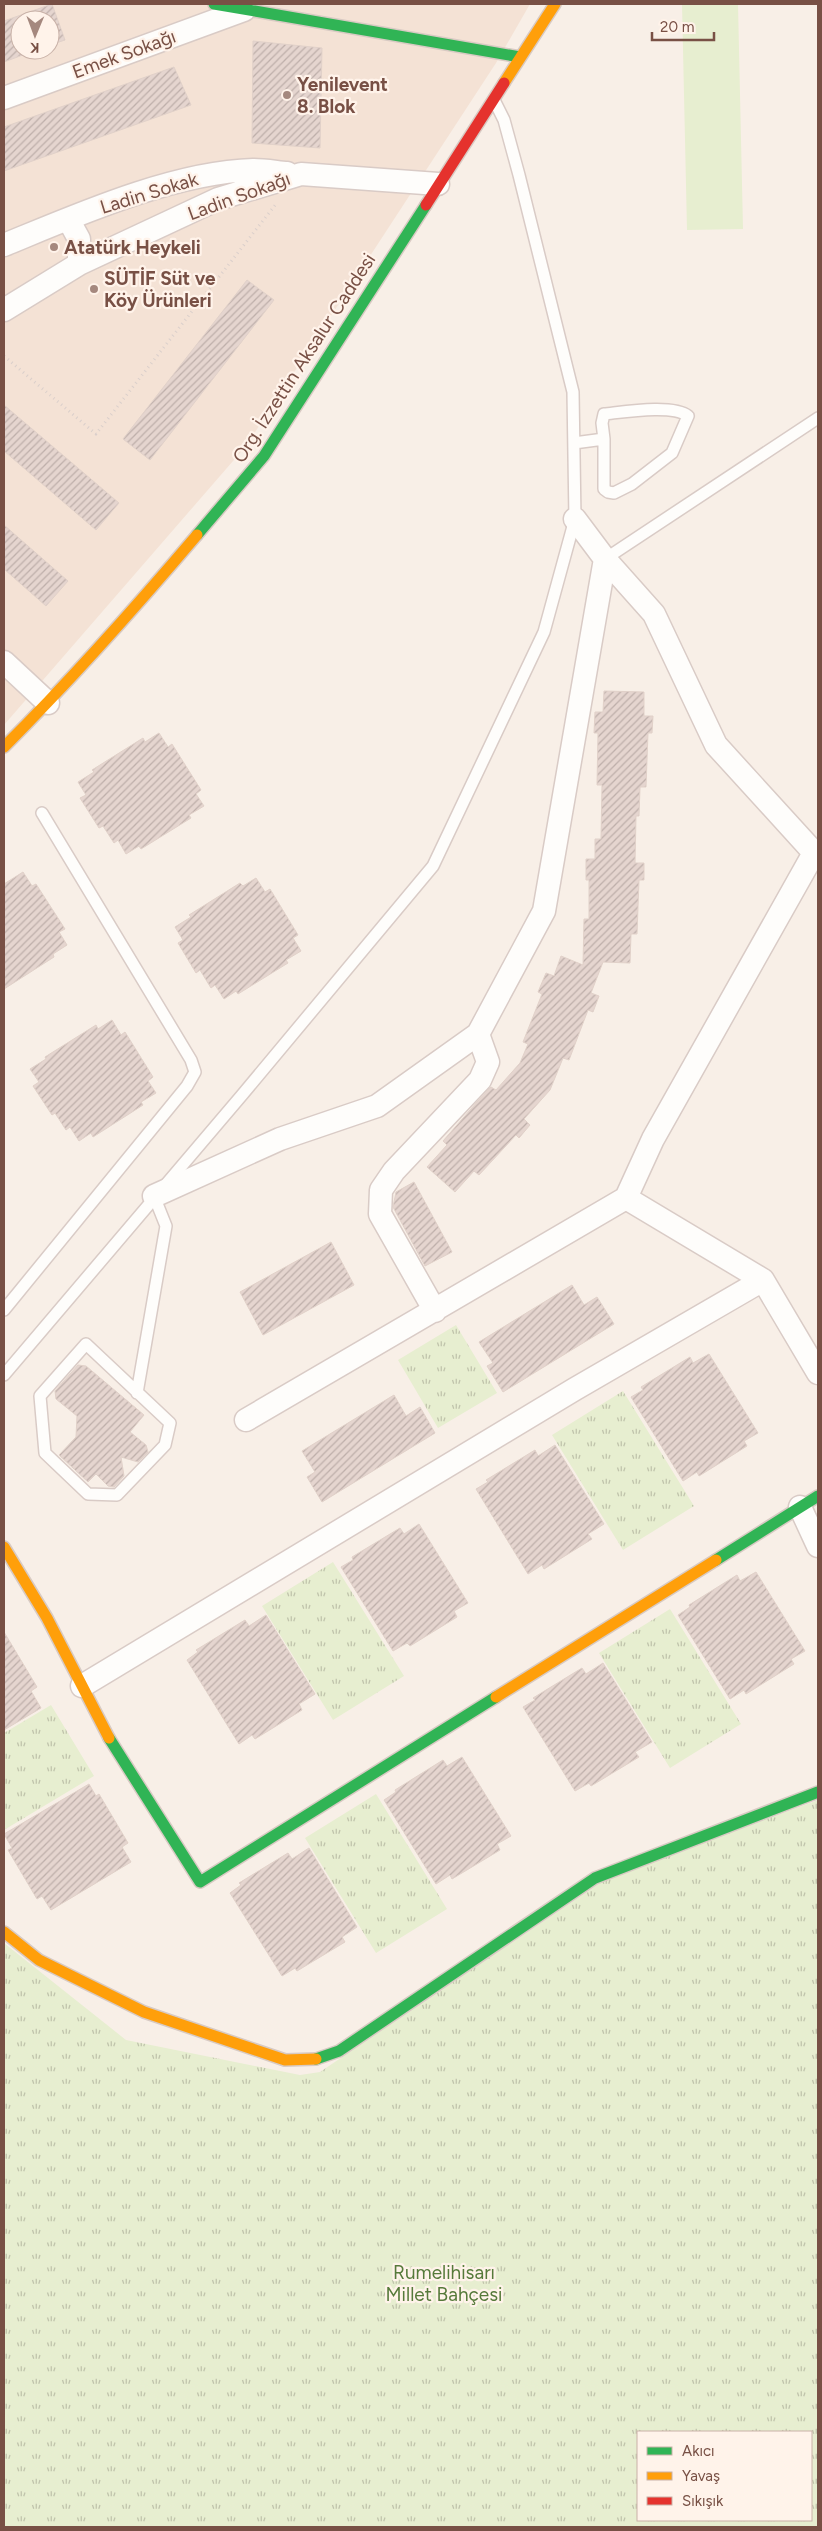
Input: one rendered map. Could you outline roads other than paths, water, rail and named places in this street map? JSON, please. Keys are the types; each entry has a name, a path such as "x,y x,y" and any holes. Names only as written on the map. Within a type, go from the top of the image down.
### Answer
{"street":[{"path":"214,4 520,57"},
{"name":"Org. İzzettin Aksalur Caddesi","path":"4,747 48,703 142,600 264,456 555,4"},
{"name":"Emek Sokağı","path":"4,98 244,10"},
{"name":"Ladin Sokak","path":"4,245 68,219 188,178 253,170 301,174"},
{"name":"Ladin Sokağı","path":"4,310 79,264 218,199 301,174 438,184"},
{"path":"68,219 79,239 79,264"},
{"path":"246,1420 626,1198 653,1139 817,854 716,745 654,614 605,559 575,519"},
{"path":"154,1196 280,1139 377,1106 478,1034 544,911 605,559"},
{"path":"4,662 48,703"},
{"path":"435,1311 380,1214 381,1190 394,1171 480,1080 488,1062 478,1034"},
{"path":"626,1198 763,1280 818,1373"},
{"path":"82,1686 550,1404 763,1280"},
{"path":"4,1547 47,1618 101,1725 200,1882 809,1501 818,1546"},
{"path":"4,1932 39,1960 144,2012 285,2060 318,2059 339,2051 595,1878 818,1792"}],"lane":[{"path":"4,1375 154,1196 242,1096 433,866 544,632 575,519 573,392 519,175 504,120 494,100"},
{"path":"660,410 682,411 688,416 672,453 632,484 614,493 604,489 604,439 602,423 604,414 660,410"},
{"path":"605,559 818,418"},
{"path":"574,443 604,439"},
{"path":"4,1310 187,1086 195,1072 191,1060 42,813"},
{"path":"137,1393 166,1226 154,1196"},
{"path":"86,1344 137,1393 170,1423 165,1445 117,1495 88,1494 45,1453 40,1396 86,1344"}],"place":[{"name":"Yenilevent 8. Blok","path":"287,95"},
{"name":"Atatürk Heykeli","path":"54,247"},
{"name":"SÜTİF Süt ve Köy Ürünleri","path":"94,289"}],"park label":[{"name":"Rumelihisarı Millet Bahçesi","path":"444,2283"}]}
